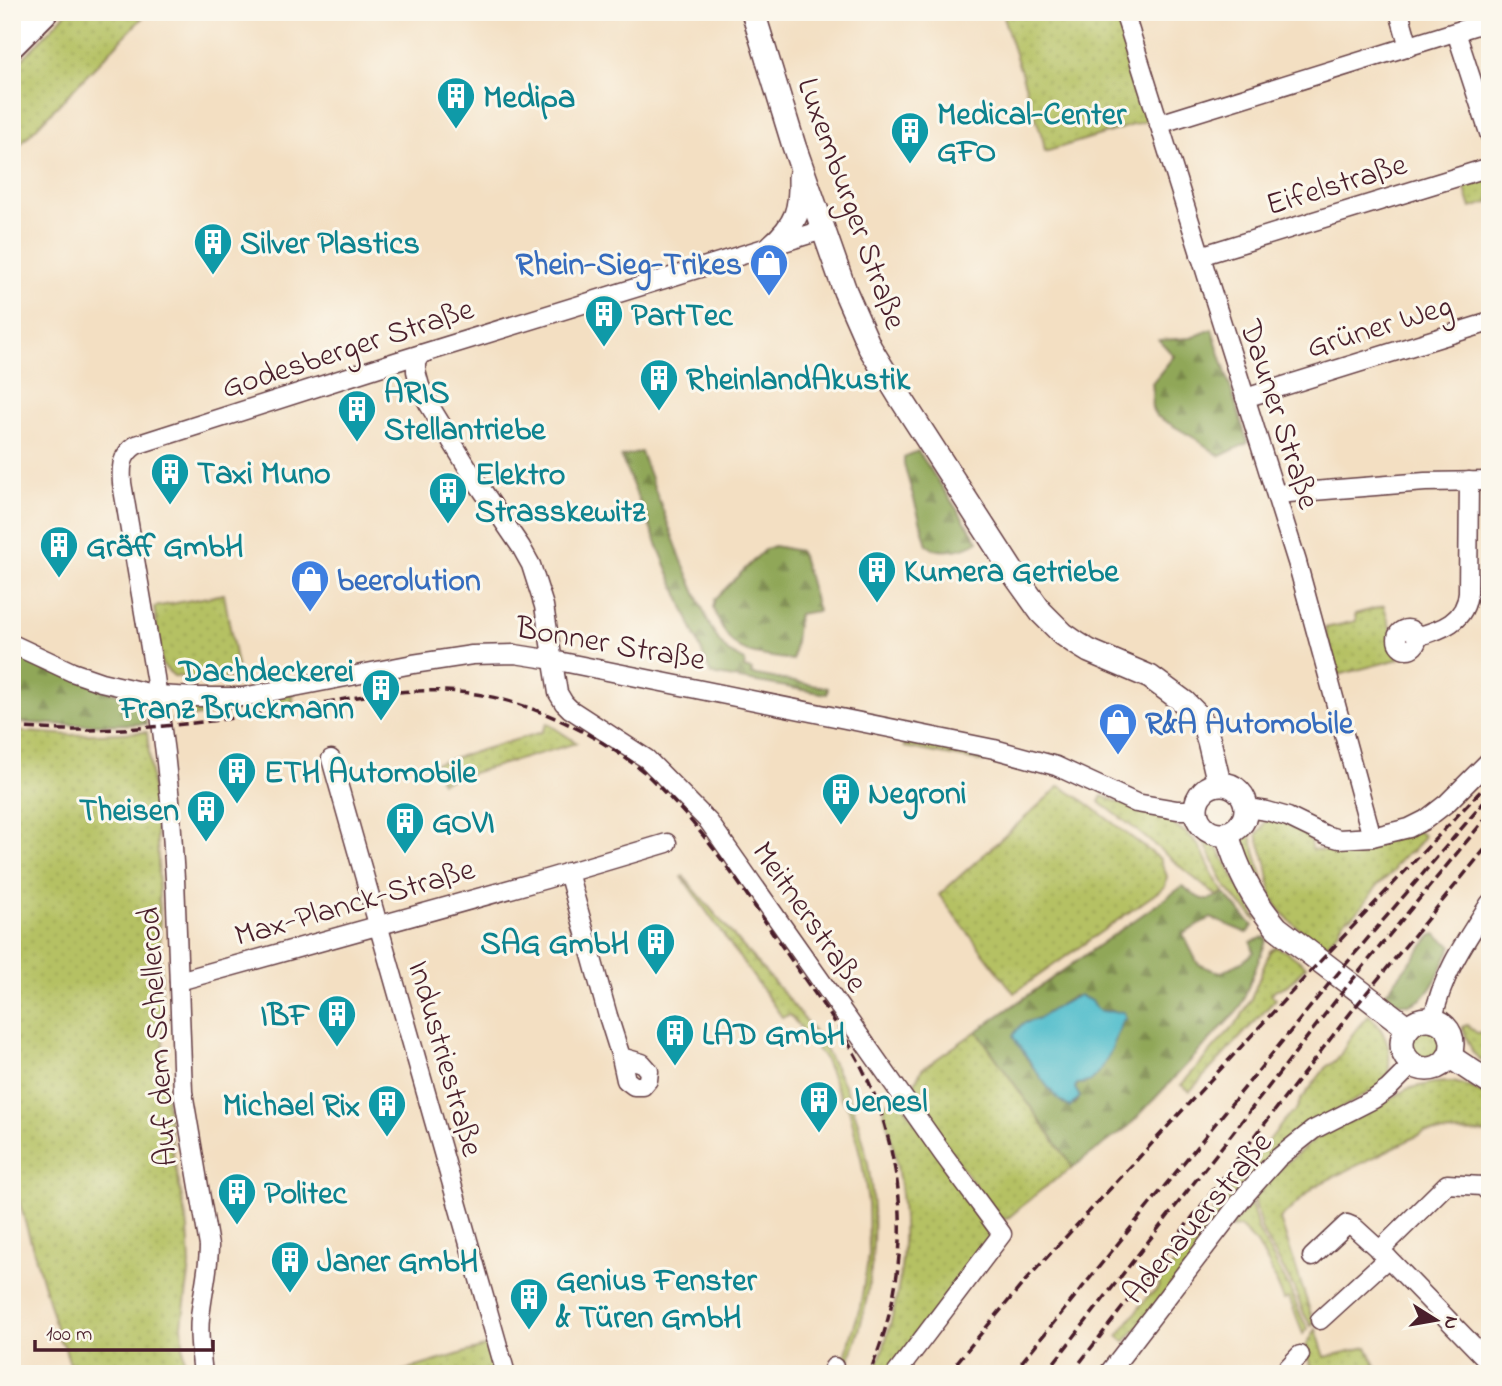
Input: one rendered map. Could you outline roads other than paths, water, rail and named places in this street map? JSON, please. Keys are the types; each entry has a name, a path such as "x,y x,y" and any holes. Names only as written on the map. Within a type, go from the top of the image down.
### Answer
{"highway":[{"path":"12,44 44,12"}],"main road":[{"name":"Luxemburger Straße","path":"753,12 823,230 870,348 1041,612 1069,639 1150,677 1184,702 1197,715 1205,729 1219,783"},
{"path":"772,246 785,234 798,214 800,189 794,146"},
{"path":"1219,783 1235,787 1245,800 1247,808 1242,824 1227,834 1206,829 1196,810 1200,795 1205,789 1219,783"},
{"path":"1227,834 1236,863 1248,888 1278,928 1408,1028"},
{"path":"1433,1020 1448,1030 1452,1038 1452,1048 1446,1062 1435,1068 1423,1069 1412,1065 1406,1059 1402,1043 1408,1028 1415,1022 1433,1020"},
{"path":"1450,1056 1490,1083"}],"street":[{"name":"Dauner Straße","path":"1124,12 1297,562 1372,837"},
{"path":"1399,12 1409,47"},
{"path":"1159,124 1490,21"},
{"path":"1456,32 1490,136"},
{"name":"Eifelstraße","path":"1200,256 1490,167"},
{"name":"Godesberger Straße","path":"157,695 122,483 121,471 125,454 136,445 823,230"},
{"name":"Grüner Weg","path":"1245,398 1490,322"},
{"name":"Meitnerstraße","path":"421,355 416,362 415,371 428,403 531,565 541,593 557,689 564,703 648,759 709,821 1002,1234 896,1374"},
{"path":"1416,636 1447,625 1459,617 1466,606 1469,481"},
{"path":"1276,494 1424,482 1490,481"},
{"name":"Bonner Straße","path":"12,644 87,677 157,695 195,697 243,697 413,664 472,655 515,654 994,749 1066,770 1136,803 1177,810 1196,810"},
{"name":"Auf dem Schellerod","path":"157,695 170,800 183,1092 208,1231 209,1260 199,1344 203,1374"},
{"name":"Industriestraße","path":"331,759 506,1374"},
{"path":"1247,808 1288,817 1339,839 1372,837 1409,828 1425,820 1447,803 1490,760"},
{"name":"Max-Planck-Straße","path":"179,981 667,843"},
{"path":"568,872 621,1057"},
{"path":"1433,1020 1436,1000 1443,983 1461,947 1490,903"},
{"name":"Adenauerstraße","path":"1108,1374 1246,1194 1278,1158 1313,1130 1374,1099 1412,1065"},
{"path":"1320,1321 1447,1184 1482,1186 1490,1194"},
{"path":"1312,1257 1347,1224 1354,1227 1490,1363"},
{"path":"1282,1374 1300,1354"}],"water":[{"path":"1079,995 1091,1001 1100,1011 1124,1012 1126,1019 1122,1021 1100,1071 1089,1082 1077,1084 1075,1088 1080,1097 1070,1107 1045,1084 1013,1035 1022,1024 1039,1018"}],"railway":[{"path":"12,727 76,730 140,728 235,718 376,694 459,692 508,701 569,724 643,771 689,818 735,878 840,1030 875,1097 893,1158 899,1196 900,1248 893,1300 869,1374"},
{"path":"947,1374 1026,1280 1490,781"},
{"path":"1012,1374 1328,985 1490,795"},
{"path":"1045,1374 1340,995 1490,813"},
{"path":"1071,1374 1355,1007 1490,843"}],"place":[{"name":"Medipa","path":"456,130"},
{"name":"Medical-Center GFO","path":"910,165"},
{"name":"Silver Plastics","path":"213,276"},
{"name":"Rhein-Sieg-Trikes","path":"769,297"},
{"name":"PartTec","path":"604,348"},
{"name":"RheinlandAkustik","path":"659,412"},
{"name":"ARIS Stellantriebe","path":"357,443"},
{"name":"Taxi Muno","path":"170,506"},
{"name":"Elektro Strasskewitz","path":"448,525"},
{"name":"Gräff GmbH","path":"59,579"},
{"name":"Kumera Getriebe","path":"877,604"},
{"name":"beerolution","path":"310,613"},
{"name":"Dachdeckerei Franz Bruckmann","path":"381,722"},
{"name":"R&A Automobile","path":"1118,756"},
{"name":"ETH Automobile","path":"237,805"},
{"name":"Negroni","path":"841,826"},
{"name":"Theisen","path":"206,843"},
{"name":"GOVI","path":"405,855"},
{"name":"SAG GmbH","path":"656,976"},
{"name":"IBF","path":"337,1048"},
{"name":"LAD GmbH","path":"675,1067"},
{"name":"Jenesl","path":"819,1134"},
{"name":"Michael Rix","path":"387,1138"},
{"name":"Politec","path":"237,1226"},
{"name":"Janer GmbH","path":"290,1294"},
{"name":"Genius Fenster & Türen GmbH","path":"529,1331"}]}
